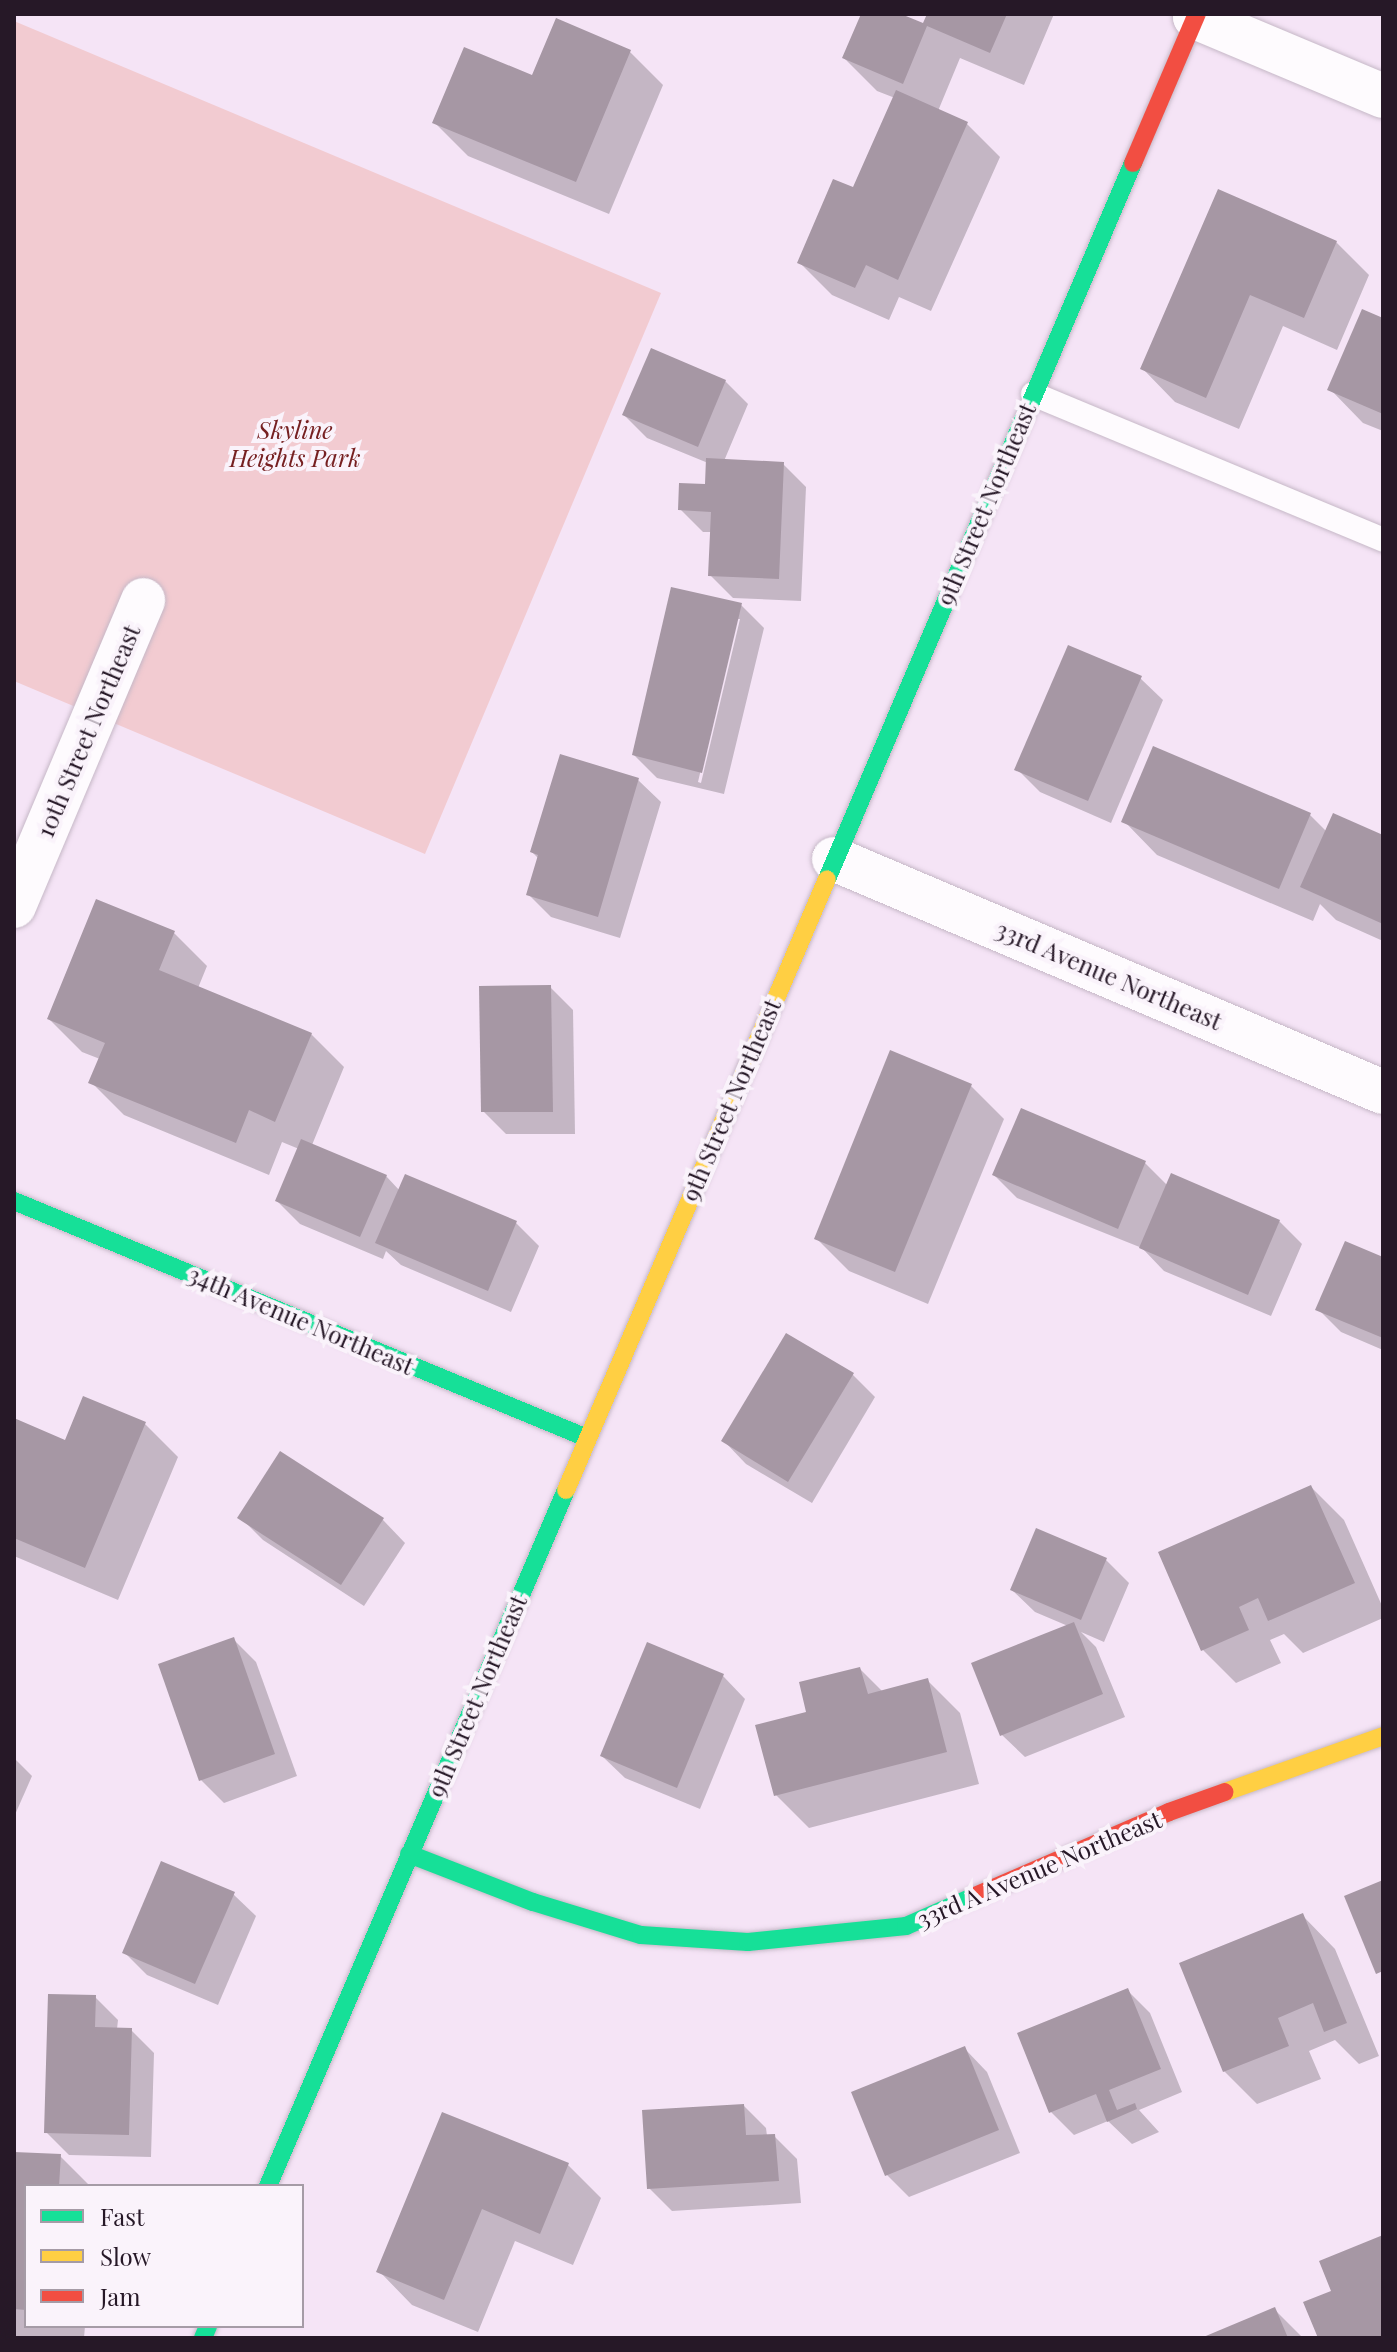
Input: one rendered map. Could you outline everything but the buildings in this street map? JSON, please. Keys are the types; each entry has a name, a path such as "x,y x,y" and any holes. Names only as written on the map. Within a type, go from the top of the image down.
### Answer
{"street":[{"path":"1196,15 1383,96"},
{"name":"9th Street Northeast","path":"269,2184 1196,15"},
{"name":"10th Street Northeast","path":"14,906 143,600"},
{"name":"33rd Avenue Northeast","path":"834,859 1383,1092"},
{"name":"34th Avenue Northeast","path":"14,1201 587,1438"},
{"name":"33rd A Avenue Northeast","path":"409,1854 533,1902 641,1935 748,1942 906,1926 1169,1812 1383,1736"}],"lane":[{"path":"1033,394 1383,540"}],"green space":[{"name":"Skyline Heights Park","path":"14,21 661,293 425,854 14,681"}],"traffic: fast":[{"path":"827,879 1133,163"},
{"path":"14,1201 587,1438"},
{"path":"269,2184 566,1490"},
{"path":"409,1854 533,1902 641,1935 748,1942 906,1926 975,1896"},
{"path":"203,2338 207,2328"}],"traffic: slow":[{"path":"566,1490 827,879"},
{"path":"1225,1792 1383,1736"}],"traffic: jam":[{"path":"1133,163 1197,14"},
{"path":"975,1896 1169,1812 1225,1792"}]}
